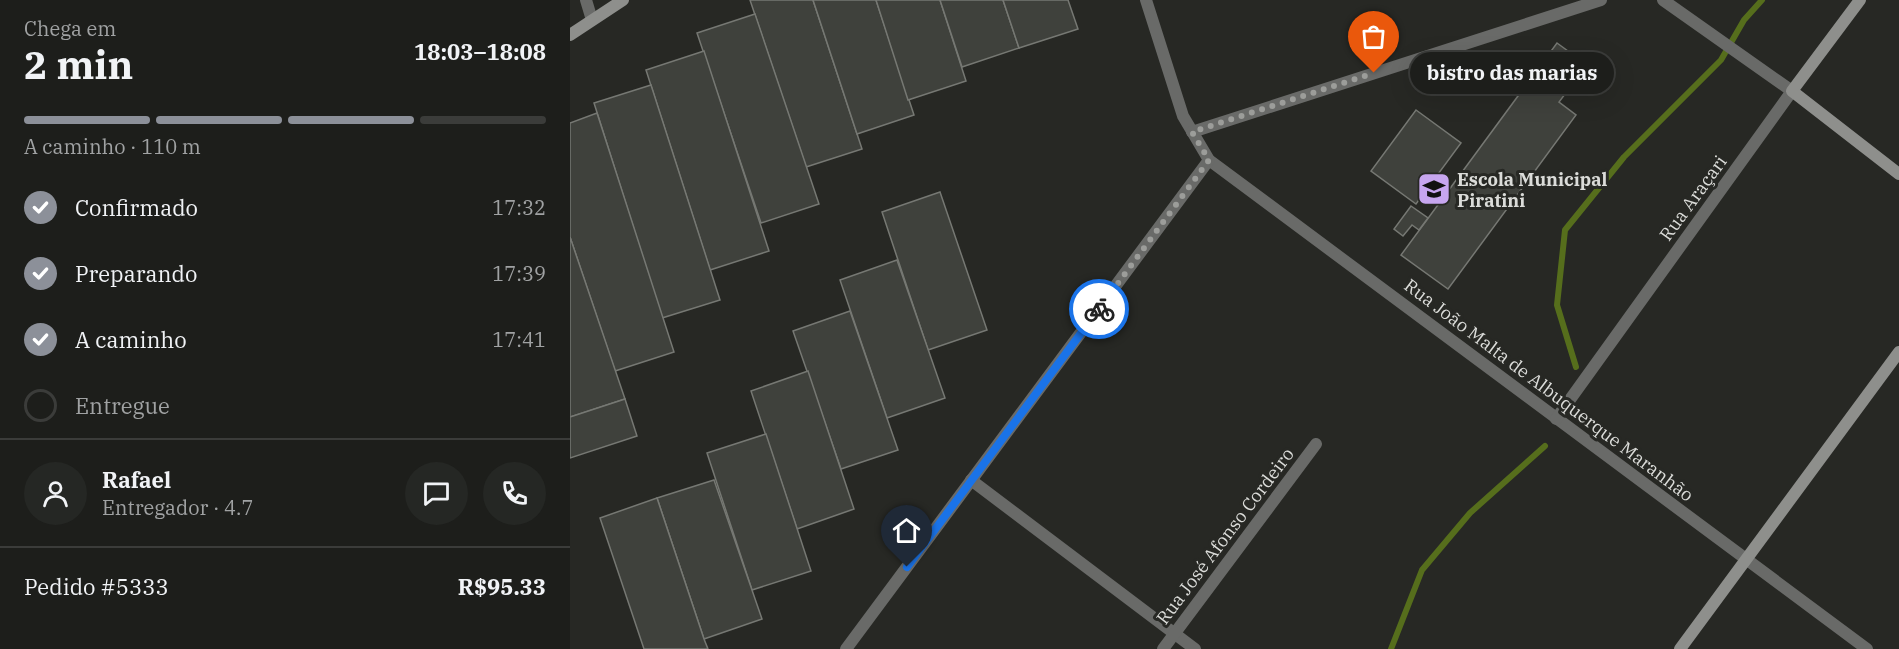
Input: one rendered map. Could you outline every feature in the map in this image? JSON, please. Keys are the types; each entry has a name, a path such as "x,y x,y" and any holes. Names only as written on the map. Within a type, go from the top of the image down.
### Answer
{"street":[{"path":"586,0 592,20"},
{"path":"570,35 623,0"},
{"path":"846,649 1209,160 1183,116 1146,0"},
{"path":"1192,132 1600,0"},
{"path":"1663,0 1792,92 1899,174"},
{"name":"Rua Araçari","path":"1556,419 1860,0"},
{"name":"Rua João Malta de Albuquerque Maranhão","path":"1209,160 1867,649"},
{"path":"1680,649 1899,352"},
{"name":"Rua José Afonso Cordeiro","path":"1163,649 1316,444"},
{"path":"971,480 1195,649"}],"building":[{"path":"750,0 813,0 862,149 806,167"},
{"path":"813,0 876,0 914,115 857,134"},
{"path":"876,0 940,0 966,81 908,100"},
{"path":"940,0 1003,0 1019,48 962,67"},
{"path":"1003,0 1068,0 1078,29 1019,48"},
{"path":"755,14 819,204 761,223 697,33"},
{"path":"1557,43 1587,65 1559,102 1576,115 1448,289 1401,255"},
{"path":"704,51 769,251 710,270 646,70"},
{"path":"651,85 720,300 662,318 594,103"},
{"path":"1416,110 1461,143 1416,204 1371,171"},
{"path":"597,113 674,352 615,371 570,237 570,123"},
{"path":"940,192 987,330 928,350 882,212"},
{"path":"1411,206 1428,218 1419,230 1412,225 1403,236 1394,229"},
{"path":"570,237 625,399 570,417"},
{"path":"897,260 945,398 887,418 840,280"},
{"path":"850,311 898,450 841,469 793,331"},
{"path":"808,371 854,509 797,529 751,391"},
{"path":"625,399 637,436 570,458 570,417"},
{"path":"766,434 811,571 752,590 707,453"},
{"path":"714,480 762,619 704,639 657,498"},
{"path":"657,498 708,649 644,649 600,518"}],"waterway":[{"path":"1576,367 1557,305 1565,230 1624,157 1721,60 1744,20 1762,0"},
{"path":"1391,649 1422,570 1470,513 1545,446"}],"way so far":[{"path":"1099,309 1209,160 1192,132 1374,73"}],"place":[{"name":"bistro das marias","path":"1374,73"},
{"name":"Escola Municipal Piratini","path":"1434,189"}],"route":[{"path":"907,567 1099,309"}]}
